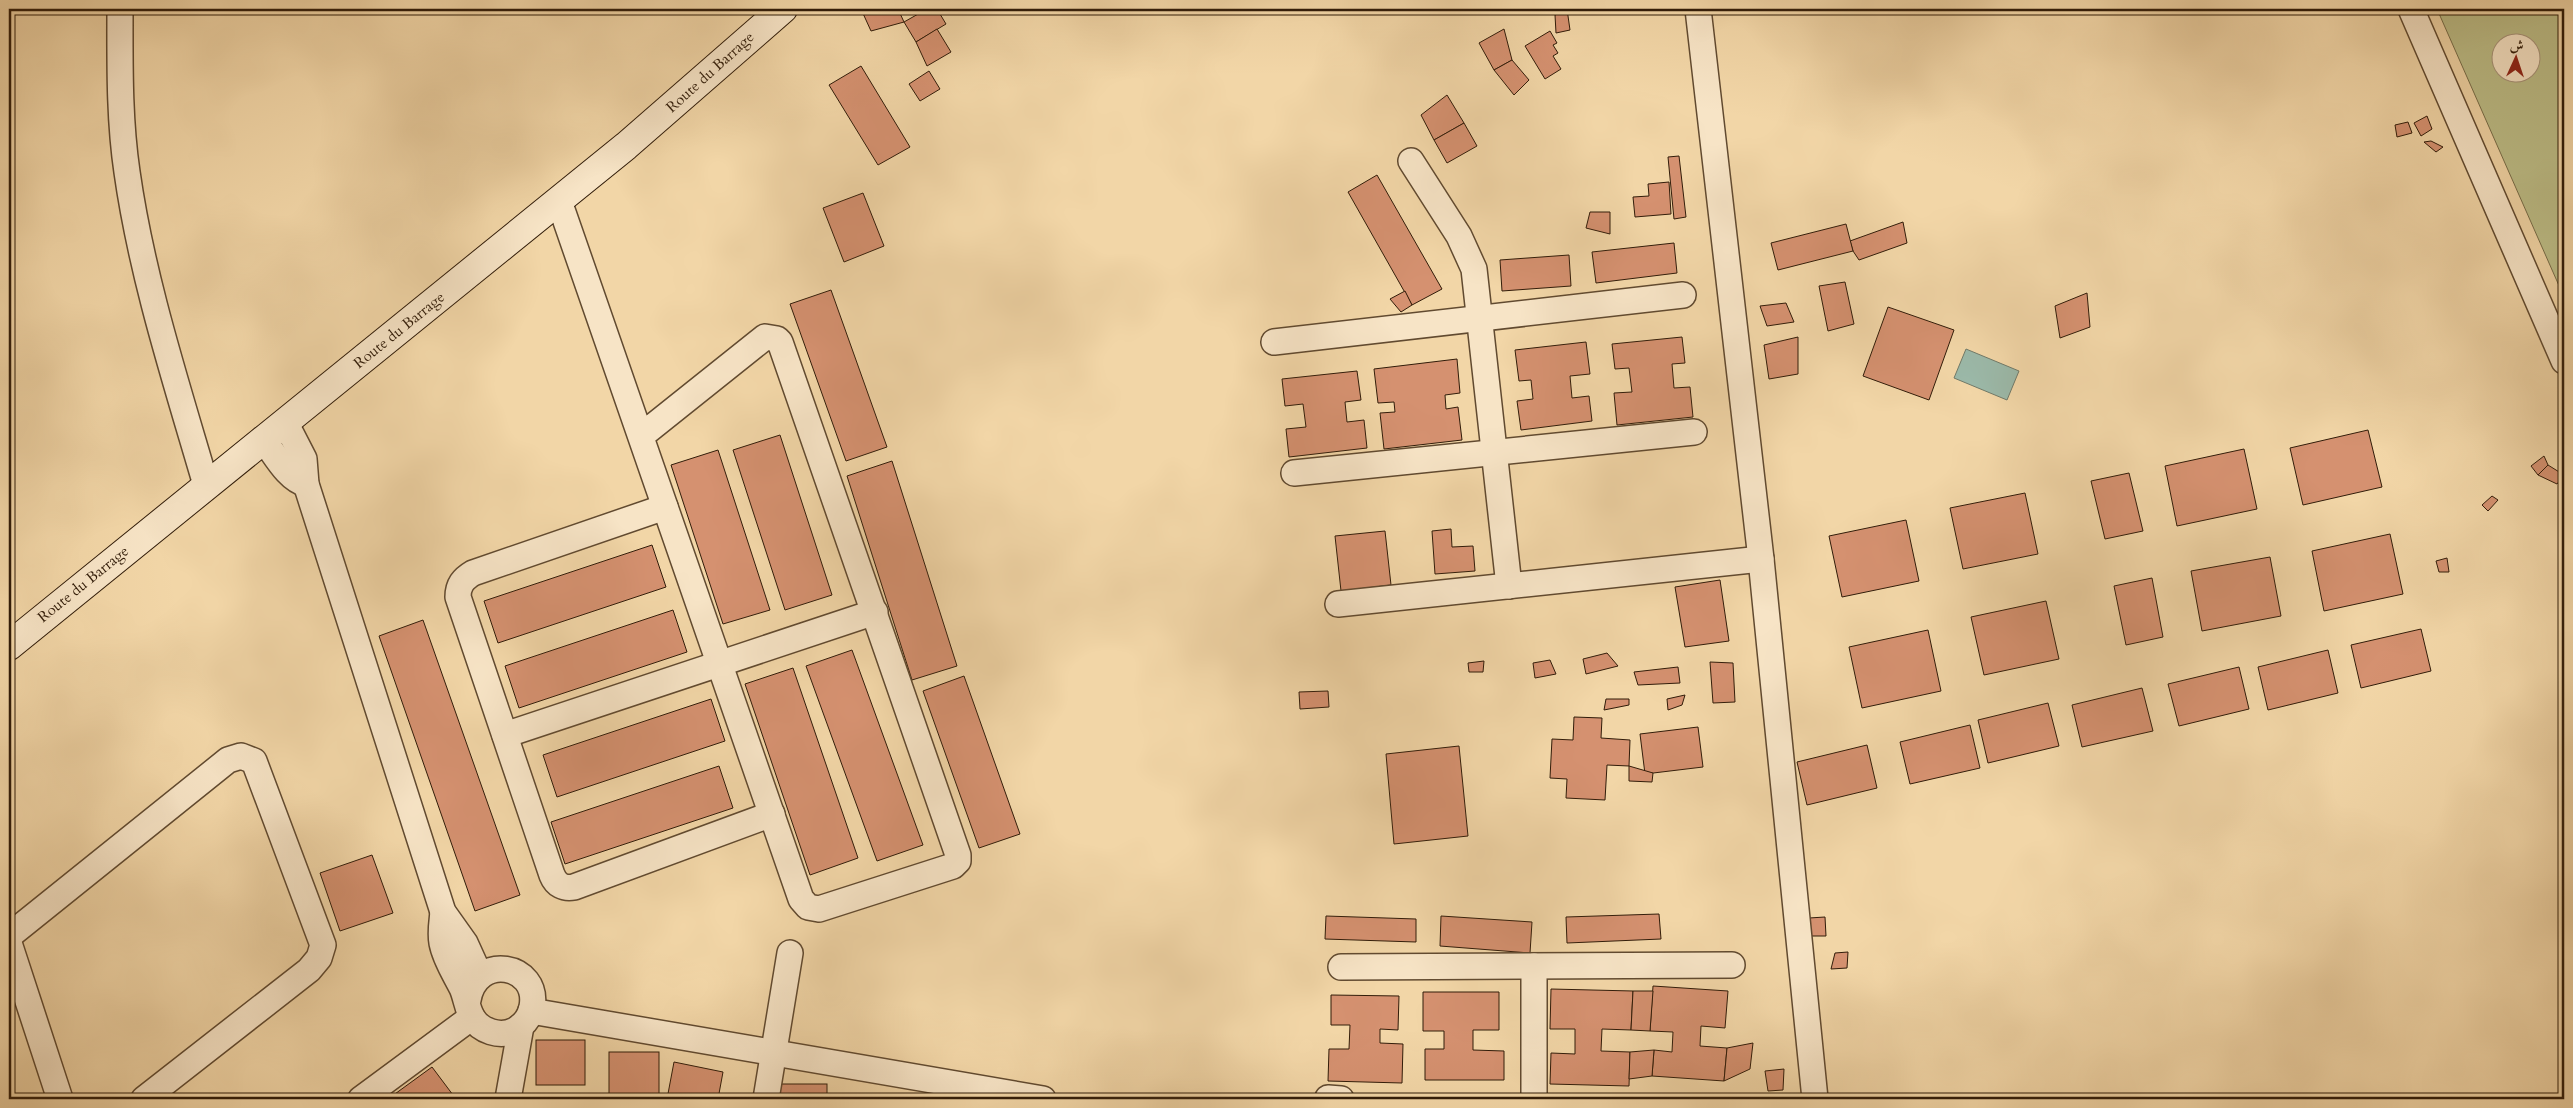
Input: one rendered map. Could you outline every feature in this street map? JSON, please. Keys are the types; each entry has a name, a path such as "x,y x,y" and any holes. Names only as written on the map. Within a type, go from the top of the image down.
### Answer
{"main road":[{"name":"Route du Barrage","path":"9,646 206,484 626,146 783,9"}],"street":[{"path":"120,9 120,87 127,171 139,239 162,333 206,484"},
{"path":"1698,9 1761,559 1815,1099"},
{"path":"2411,9 2564,361"},
{"path":"1411,161 1470,257 1474,270 1509,586"},
{"path":"559,201 801,899 813,909 953,866 958,861 958,856 783,346 777,339 765,337 641,436"},
{"path":"1274,342 1683,295"},
{"path":"285,422 304,459 306,484 443,912 465,943 480,976"},
{"path":"1294,473 1694,432"},
{"path":"263,439 290,475 297,482 306,484"},
{"path":"665,507 473,573 461,583 458,596 552,875 558,884 563,887 574,887 772,814"},
{"path":"1338,604 1761,559"},
{"path":"505,735 875,612"},
{"path":"9,936 228,760 241,756 254,760 323,945 321,952 309,970 144,1099"},
{"path":"443,912 441,941 444,950 470,1008 486,1030 494,1033 513,1031 526,1019"},
{"path":"9,943 60,1099"},
{"path":"766,1099 790,954"},
{"path":"1341,967 1732,965"},
{"path":"1534,966 1534,1099"},
{"path":"361,1099 470,1008 474,982 480,976 497,968 515,972 523,977 532,993 508,1099"},
{"path":"526,1019 773,1053 1002,1096 1043,1099"}],"green space":[{"path":"2437,9 2564,9 2564,297"}],"shaded area":[{"path":"1966,349 2019,371 2007,400 1954,378"}],"building":[{"path":"861,9 898,9 904,22 871,31"},
{"path":"927,9 937,9 946,24 916,42 904,22"},
{"path":"1567,9 1570,30 1556,33 1555,15"},
{"path":"937,29 951,52 927,66 916,42"},
{"path":"1504,29 1512,60 1494,70 1479,43"},
{"path":"1550,31 1557,43 1553,45 1558,53 1553,56 1561,69 1545,79 1525,46"},
{"path":"1512,60 1529,80 1514,95 1494,70"},
{"path":"861,66 910,147 878,165 829,85"},
{"path":"929,71 940,89 920,101 909,84"},
{"path":"1447,95 1464,123 1434,140 1421,115"},
{"path":"2427,116 2432,129 2421,136 2414,123"},
{"path":"2408,122 2412,133 2397,137 2395,125"},
{"path":"1464,123 1477,146 1447,163 1434,140"},
{"path":"2431,141 2443,147 2436,152 2424,142"},
{"path":"1679,156 1686,217 1674,219 1668,157"},
{"path":"1377,175 1442,289 1412,305 1348,192"},
{"path":"1669,182 1671,214 1635,217 1633,197 1649,196 1648,184"},
{"path":"863,193 884,246 844,262 823,208"},
{"path":"1590,212 1610,212 1610,234 1586,228"},
{"path":"1903,222 1907,243 1859,260 1853,251 1850,241"},
{"path":"1846,224 1853,251 1778,270 1771,243"},
{"path":"1674,243 1677,273 1596,283 1592,252"},
{"path":"1569,255 1571,286 1502,291 1500,260"},
{"path":"1845,282 1854,324 1828,331 1819,286"},
{"path":"831,290 887,447 846,461 790,304"},
{"path":"1405,291 1412,305 1401,312 1390,299"},
{"path":"2087,293 2090,327 2060,338 2055,306"},
{"path":"1786,303 1794,322 1767,326 1760,306"},
{"path":"1888,307 1954,330 1929,400 1863,376"},
{"path":"1682,337 1685,363 1672,364 1674,388 1690,387 1693,417 1617,425 1614,393 1632,392 1629,368 1615,369 1612,344"},
{"path":"1798,337 1798,374 1769,379 1764,345"},
{"path":"1586,342 1590,374 1570,376 1572,398 1589,396 1592,421 1521,430 1517,401 1533,399 1531,380 1519,381 1515,350"},
{"path":"1457,359 1460,393 1445,395 1446,409 1458,407 1462,440 1384,449 1380,413 1395,412 1394,402 1378,403 1374,369"},
{"path":"1357,371 1361,400 1345,402 1347,422 1364,420 1367,448 1289,457 1286,429 1306,427 1303,404 1285,406 1282,379"},
{"path":"2368,430 2382,487 2303,505 2290,448"},
{"path":"780,435 832,595 785,610 733,450"},
{"path":"2244,449 2257,509 2177,526 2165,466"},
{"path":"718,450 770,610 723,624 671,465"},
{"path":"2544,456 2548,465 2538,475 2531,466"},
{"path":"892,461 957,666 912,680 847,476"},
{"path":"2548,465 2564,475 2557,484 2538,475"},
{"path":"2129,473 2143,531 2105,539 2091,481"},
{"path":"2025,493 2038,554 1963,569 1950,508"},
{"path":"2492,496 2498,500 2488,511 2482,505"},
{"path":"1906,520 1919,581 1842,597 1829,536"},
{"path":"1451,529 1452,547 1473,546 1475,571 1435,574 1432,531"},
{"path":"1385,531 1391,585 1341,591 1335,536"},
{"path":"2390,534 2403,594 2324,611 2312,551"},
{"path":"652,545 666,587 498,643 484,601"},
{"path":"2270,557 2281,616 2202,631 2191,571"},
{"path":"2447,558 2449,572 2439,572 2436,561"},
{"path":"2152,578 2163,637 2126,645 2114,586"},
{"path":"1720,580 1729,641 1685,647 1675,587"},
{"path":"2046,601 2059,659 1984,675 1971,617"},
{"path":"673,610 687,652 519,708 505,666"},
{"path":"423,620 520,895 475,911 379,636"},
{"path":"2421,629 2431,671 2361,688 2351,645"},
{"path":"1928,630 1941,691 1862,708 1849,647"},
{"path":"852,650 923,845 877,861 806,666"},
{"path":"2328,650 2338,693 2268,710 2258,667"},
{"path":"1607,653 1618,666 1586,674 1583,659"},
{"path":"1550,660 1556,674 1535,678 1533,663"},
{"path":"1484,661 1483,672 1469,672 1468,663"},
{"path":"1710,662 1733,663 1735,702 1713,703"},
{"path":"1678,667 1680,683 1638,685 1634,672"},
{"path":"2239,667 2249,709 2179,726 2168,684"},
{"path":"793,668 858,858 810,875 745,684"},
{"path":"964,676 1020,834 979,848 923,691"},
{"path":"2142,688 2153,731 2082,747 2072,705"},
{"path":"1328,691 1329,707 1300,709 1299,692"},
{"path":"1685,695 1682,705 1668,710 1667,699"},
{"path":"711,699 725,741 557,797 543,755"},
{"path":"1606,699 1629,699 1629,705 1604,710"},
{"path":"2048,703 2059,746 1988,763 1978,720"},
{"path":"1574,717 1602,718 1601,738 1630,740 1629,766 1607,765 1605,800 1566,798 1567,779 1550,778 1552,739 1573,740"},
{"path":"1970,725 1980,768 1910,784 1900,742"},
{"path":"1698,727 1703,767 1645,774 1640,734"},
{"path":"1867,745 1877,788 1807,805 1797,762"},
{"path":"1459,746 1468,836 1394,844 1386,754"},
{"path":"719,766 733,808 565,864 551,822"},
{"path":"1629,766 1653,773 1652,782 1629,781"},
{"path":"372,855 393,913 340,931 320,873"},
{"path":"1659,914 1661,939 1567,943 1566,917"},
{"path":"1326,916 1416,919 1416,942 1325,939"},
{"path":"1441,916 1532,922 1530,953 1440,946"},
{"path":"1825,917 1826,936 1810,936 1809,918"},
{"path":"1848,952 1847,968 1831,969 1835,953"},
{"path":"1653,986 1728,991 1725,1028 1701,1026 1700,1046 1727,1048 1724,1081 1652,1076 1654,1050 1672,1052 1673,1032 1650,1031"},
{"path":"1551,989 1633,991 1631,1030 1602,1029 1601,1051 1630,1052 1629,1086 1550,1084 1551,1053 1575,1054 1575,1029 1550,1029"},
{"path":"1633,991 1653,991 1650,1031 1631,1030"},
{"path":"1423,992 1499,992 1499,1030 1473,1030 1473,1050 1504,1051 1504,1080 1425,1080 1425,1049 1444,1049 1444,1031 1423,1031"},
{"path":"1331,995 1399,996 1398,1030 1380,1029 1380,1043 1403,1044 1402,1083 1328,1081 1329,1049 1349,1049 1350,1025 1331,1025"},
{"path":"536,1040 585,1040 585,1085 536,1085"},
{"path":"1753,1043 1750,1069 1724,1081 1727,1048"},
{"path":"1654,1050 1652,1076 1629,1079 1630,1052"},
{"path":"609,1052 659,1052 659,1097 609,1097"},
{"path":"674,1062 723,1072 718,1099 667,1099"},
{"path":"432,1067 456,1099 388,1099"},
{"path":"1784,1069 1783,1090 1768,1091 1765,1071"},
{"path":"777,1084 827,1084 827,1099 777,1099"}]}
